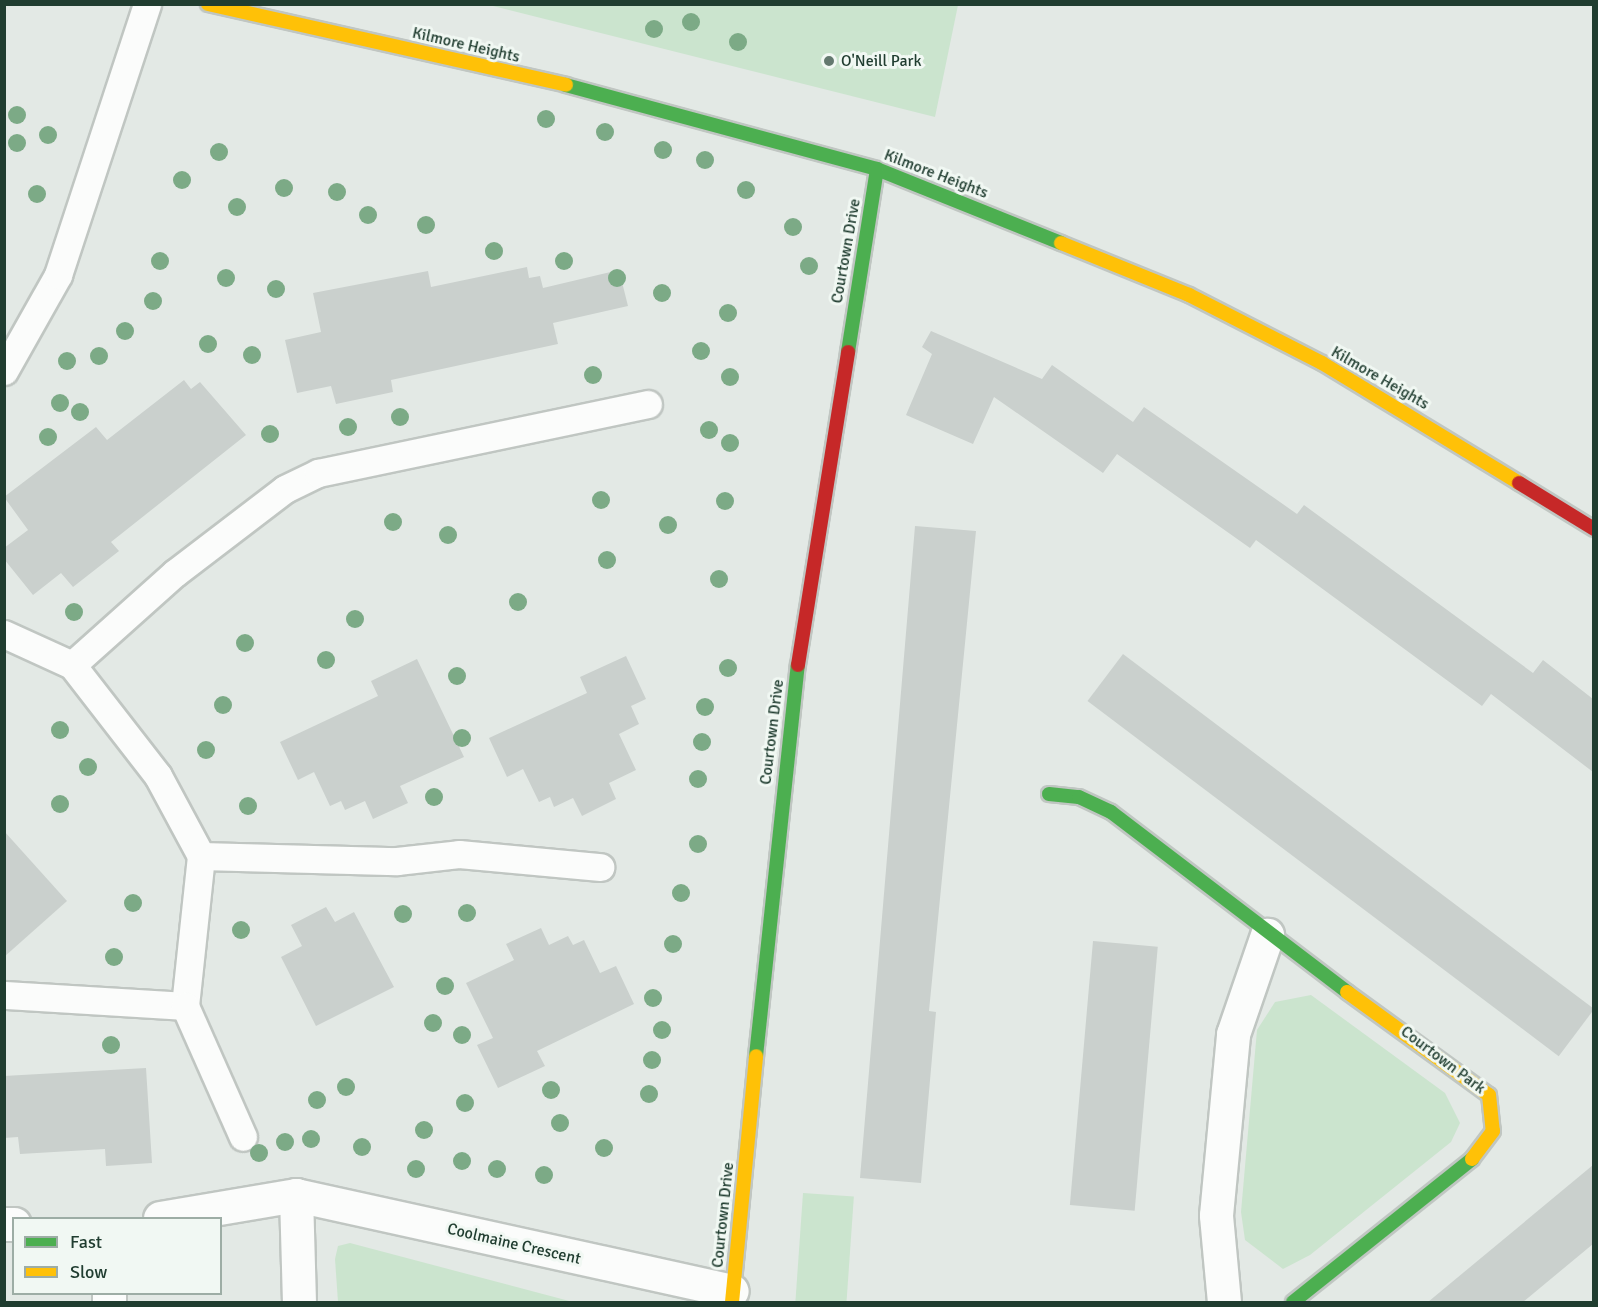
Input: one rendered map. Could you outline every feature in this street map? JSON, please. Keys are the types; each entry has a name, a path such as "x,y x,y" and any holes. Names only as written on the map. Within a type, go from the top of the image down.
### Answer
{"street":[{"name":"Kilmore Heights","path":"208,4 656,105 877,169 1189,296 1332,369 1593,529"},
{"name":"Courtown Drive","path":"732,1297 789,720 877,169"},
{"name":"Courtown Park","path":"1049,794 1079,797 1111,812 1267,935 1475,1080 1489,1095 1494,1111 1493,1131 1465,1168 1293,1302"},
{"path":"1224,1302 1216,1215 1233,1034 1267,935"},
{"name":"Coolmaine Crescent","path":"166,1217 296,1196 732,1297"},
{"path":"296,1196 299,1302"}],"lane":[{"path":"4,371 29,336 58,275 147,4"},
{"path":"72,665 184,566 285,489 318,473 648,404"},
{"path":"4,634 72,665 158,776 201,856 185,1006 243,1137"},
{"path":"201,856 397,861 459,854 600,867"},
{"path":"4,994 185,1006"}],"green space":[{"name":"O'Neill Park","path":"489,5 958,5 935,117"},
{"path":"1311,995 1445,1093 1460,1123 1451,1142 1310,1255 1283,1269 1245,1240 1241,1212 1257,1030 1275,1002"},
{"path":"803,1193 854,1197 847,1302 795,1302"},
{"path":"350,1243 573,1302 338,1302 335,1259 338,1246"}],"building":[{"path":"527,267 529,278 540,276 543,288 619,270 628,306 553,323 558,344 391,380 393,392 336,404 331,386 297,393 285,340 321,332 313,293 428,271 431,287"},
{"path":"931,331 1042,379 1052,365 1133,422 1144,407 1297,514 1304,505 1533,673 1543,660 1593,699 1593,772 1491,694 1482,706 1256,540 1250,548 1117,454 1103,473 994,397 973,444 906,415 932,354 922,347"},
{"path":"184,380 191,389 200,382 246,435 111,542 119,551 73,587 61,573 33,595 4,559 4,548 28,530 4,497 96,427 107,440"},
{"path":"915,526 976,531 929,1011 936,1012 921,1183 860,1178"},
{"path":"1123,654 1594,1009 1559,1056 1087,701"},
{"path":"626,656 646,699 631,706 639,724 619,734 636,770 609,783 616,799 582,816 573,798 554,807 550,797 539,802 523,769 507,777 489,738 587,693 580,677"},
{"path":"417,659 464,757 400,786 408,803 373,819 365,801 345,810 341,801 330,806 314,772 298,780 280,742 378,696 371,681"},
{"path":"4,831 67,901 4,957"},
{"path":"326,907 335,922 354,912 394,987 316,1026 281,957 302,946 291,925"},
{"path":"541,928 549,945 568,936 573,945 584,940 600,973 616,966 634,1004 537,1051 545,1066 498,1088 477,1045 493,1038 466,983 514,960 506,944"},
{"path":"1093,941 1158,947 1135,1211 1070,1205"},
{"path":"146,1068 152,1163 106,1166 105,1149 20,1154 18,1137 4,1138 4,1076"},
{"path":"1593,1165 1593,1244 1523,1302 1428,1302"}],"traffic: fast":[{"path":"566,85 877,169 1061,243"},
{"path":"848,352 877,169"},
{"path":"756,1056 798,665"},
{"path":"1049,794 1079,797 1111,812 1347,992"},
{"path":"1293,1302 1472,1159"}],"traffic: slow":[{"path":"208,4 566,85"},
{"path":"1061,243 1189,295 1322,363 1519,483"},
{"path":"1347,992 1489,1095 1493,1131 1472,1159"},
{"path":"732,1302 756,1056"}],"traffic: jam":[{"path":"798,665 848,352"},
{"path":"1519,483 1594,529"}],"place":[{"name":"O'Neill Park","path":"829,61"}]}
